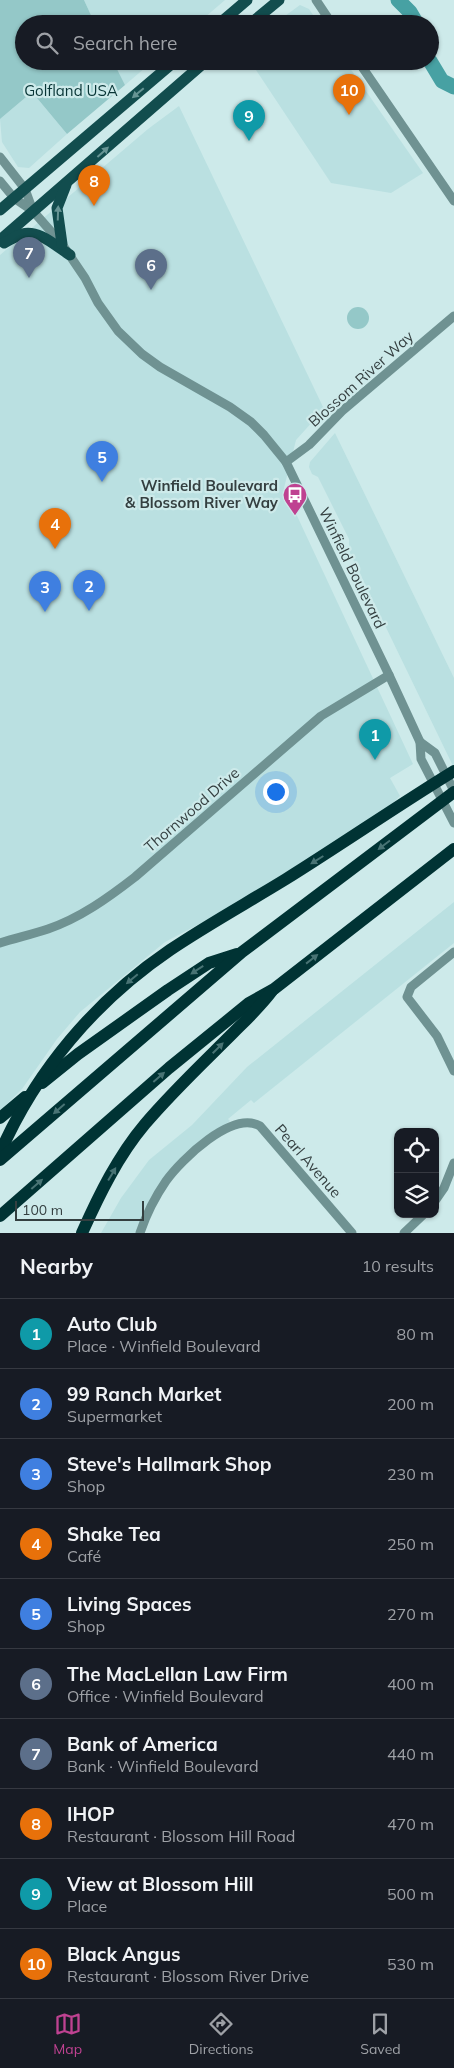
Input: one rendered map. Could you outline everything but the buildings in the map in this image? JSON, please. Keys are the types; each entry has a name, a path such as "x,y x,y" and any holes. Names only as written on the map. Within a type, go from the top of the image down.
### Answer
{"highway":[{"path":"0,1153 29,1096 64,1046 80,1027 123,986 170,950 358,834 454,771"},
{"path":"0,1160 242,952 454,791"},
{"path":"0,1216 169,1068 249,1002 274,989 449,853"},
{"path":"0,1118 78,1054 168,990 209,963 242,952"},
{"path":"82,1233 104,1187 144,1125 178,1088 260,1008 274,989"}],"main road":[{"path":"230,15 247,0"},
{"path":"261,15 279,0"},
{"path":"0,210 164,70"},
{"path":"0,240 196,70"},
{"path":"62,244 57,208 66,184"},
{"path":"0,245 22,234 31,233 40,235 70,256"}],"street":[{"path":"316,0 326,15"},
{"path":"364,70 454,201"},
{"name":"Winfield Boulevard","path":"0,158 25,189 33,211"},
{"name":"Winfield Boulevard","path":"0,181 14,198 33,211 62,244 118,331 136,348 160,366 230,407 251,422 286,462 389,675 420,742 421,759 454,822"},
{"name":"Blossom River Way","path":"286,462 309,445 342,411 454,316"},
{"name":"Thornwood Drive","path":"0,943 49,929 77,916 108,897 135,877 321,716 389,675"},
{"name":"Winfield Boulevard","path":"420,742 435,753 454,791"},
{"path":"454,952 411,987 408,997 437,1036 454,1071"},
{"name":"Pearl Avenue","path":"140,1233 158,1192 177,1167 216,1135 228,1128 248,1122 260,1126 352,1233"},
{"path":"439,1195 454,1163"},
{"path":"404,1233 420,1218"}],"shaded area":[{"path":"84,0 225,0 208,15 91,15"},
{"path":"300,5 309,9 313,15 286,15"},
{"path":"118,70 142,70 125,85"},
{"path":"256,70 351,70 423,173 391,193 331,183"},
{"path":"32,92 67,134 29,168 18,167 2,142 0,119"},
{"path":"179,106 324,409 296,440 284,488 413,764 390,778 400,796 359,837 268,888 165,942 80,1012 57,1039 22,1089 0,1111 0,255 148,129"},
{"path":"335,433 454,678 454,768 349,551 349,539 318,477 312,474 309,467 310,462"},
{"path":"454,902 454,943 254,1103 251,1100 228,1119 230,1121 182,1157 145,1209 136,1233 101,1233 121,1198 149,1160 192,1125 247,1067"}],"green space":[{"name":"Golfland USA","path":"0,0 84,0 91,15 15,15 15,70 118,70 125,85 67,134 32,92 0,119"},
{"path":"358,307 368,314 369,318 362,328 358,329 348,322 347,318 354,308"}],"waterway":[{"path":"398,0 412,15"},
{"path":"435,70 442,81 454,87"}],"place":[{"name":"Black Angus","path":"349,115"},
{"name":"View at Blossom Hill","path":"249,141"},
{"name":"IHOP","path":"94,206"},
{"name":"Bank of America","path":"29,278"},
{"name":"The MacLellan Law Firm","path":"151,290"},
{"name":"Living Spaces","path":"102,482"},
{"name":"Winfield Boulevard & Blossom River Way","path":"295,516"},
{"name":"Shake Tea","path":"55,549"},
{"name":"99 Ranch Market","path":"89,611"},
{"name":"Steve's Hallmark Shop","path":"45,612"},
{"name":"Auto Club","path":"375,760"}]}
